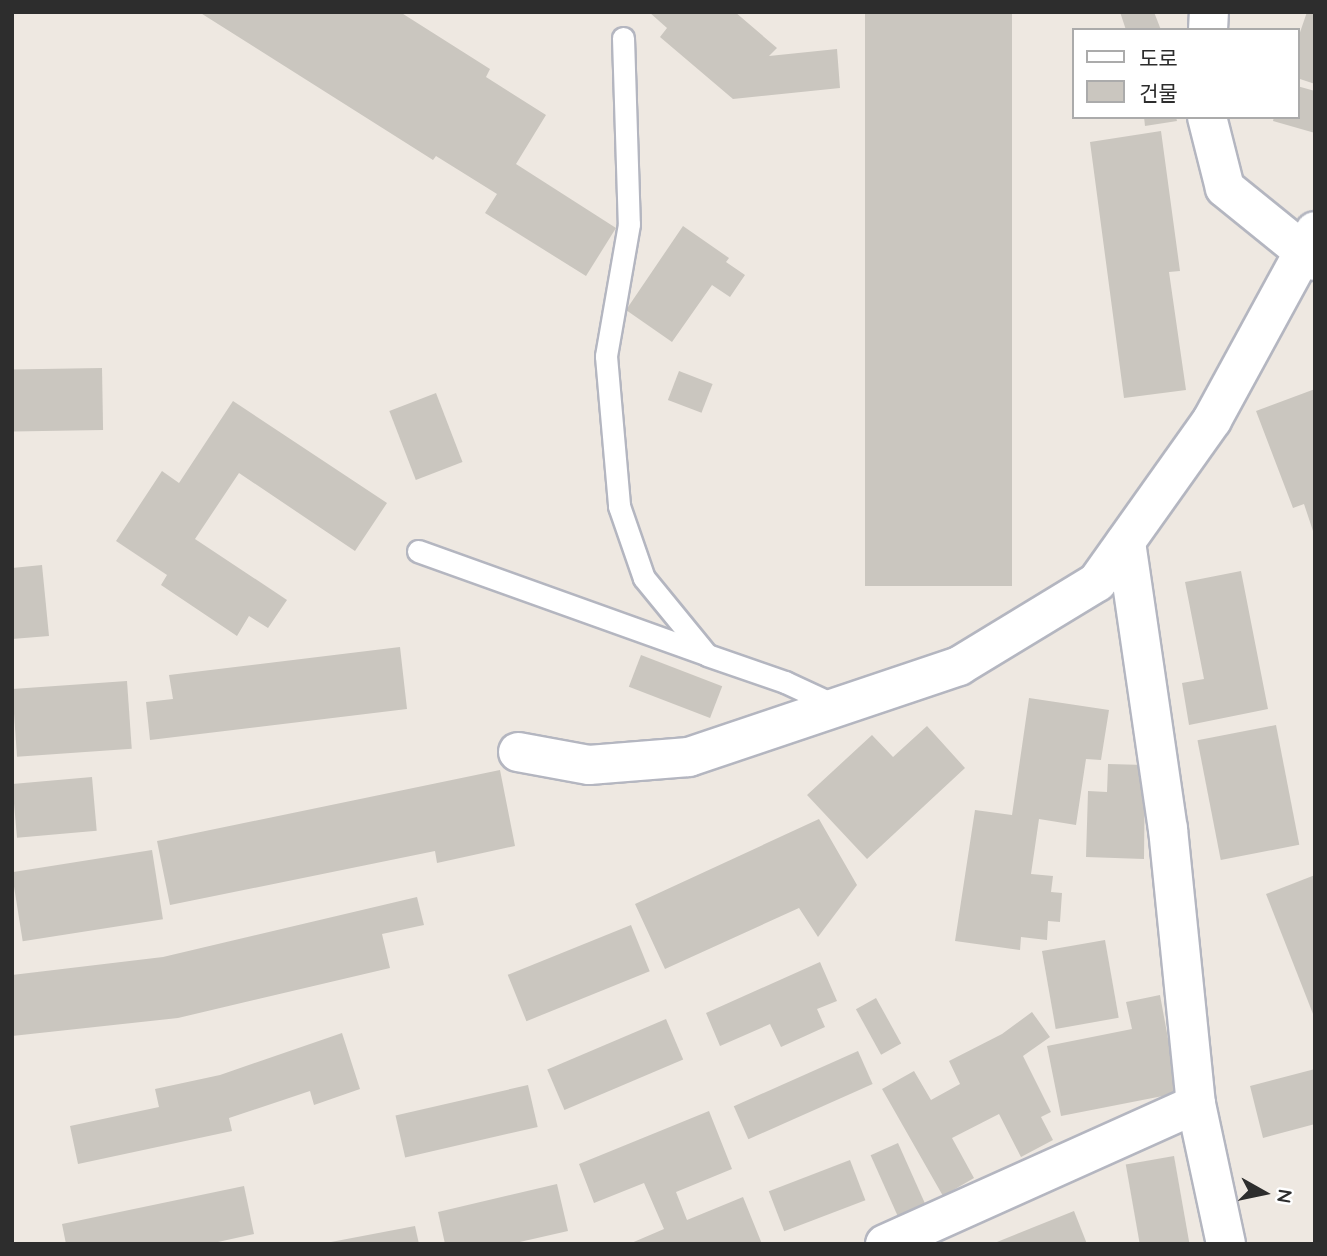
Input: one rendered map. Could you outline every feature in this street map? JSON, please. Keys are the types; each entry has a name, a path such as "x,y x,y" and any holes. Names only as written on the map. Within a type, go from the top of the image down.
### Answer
{"street":[{"path":"519,752 589,765 689,758 959,666 1097,582 1212,420 1311,249 1225,188 1208,119"},
{"path":"1126,542 1168,829 1196,1104 1226,1244"},
{"path":"885,1244 1196,1104"}],"lane":[{"path":"623,38 629,224 606,356 619,506 644,578 707,655"},
{"path":"418,551 785,682 840,707"}],"building":[{"path":"199,12 400,12 490,69 486,77 546,115 516,164 616,228 586,276 485,213 497,194 436,156 433,160"},
{"path":"649,12 735,12 777,48 769,56 837,49 840,88 733,99 660,37 667,28"},
{"path":"865,12 1012,12 1012,586 865,586"},
{"path":"1120,12 1154,12 1160,28 1125,28"},
{"path":"1307,12 1315,12 1315,84 1299,79 1299,35"},
{"path":"1299,87 1315,91 1315,133 1273,121 1299,119"},
{"path":"1144,119 1177,121 1145,126"},
{"path":"1161,131 1180,271 1169,272 1186,390 1124,398 1090,142"},
{"path":"683,226 729,258 726,262 745,275 730,297 712,285 672,342 626,310"},
{"path":"102,368 103,430 13,432 12,370"},
{"path":"679,371 713,384 701,413 668,400"},
{"path":"1315,389 1314,534 1304,504 1293,508 1256,411"},
{"path":"436,393 463,462 416,480 389,411"},
{"path":"233,401 387,503 355,551 239,473 195,539 287,600 268,628 249,616 237,636 161,585 167,575 116,541 162,471 179,483"},
{"path":"42,565 49,636 12,639 12,568"},
{"path":"1241,571 1268,709 1189,725 1182,683 1204,679 1185,582"},
{"path":"400,647 407,709 150,740 146,702 173,699 169,675"},
{"path":"641,655 722,686 710,718 629,687"},
{"path":"127,681 132,749 17,757 12,689"},
{"path":"1029,698 1109,710 1101,760 1086,759 1076,825 1039,819 1031,874 1053,876 1051,892 1062,893 1060,922 1048,921 1047,940 1021,937 1020,950 955,941 975,810 1012,815"},
{"path":"1276,725 1299,845 1221,860 1197,740"},
{"path":"927,726 965,768 867,859 807,795 872,735 893,757"},
{"path":"1108,764 1145,765 1144,859 1086,857 1088,791 1107,792"},
{"path":"500,770 515,846 437,863 435,851 170,905 157,841"},
{"path":"92,777 97,831 17,838 12,784"},
{"path":"819,819 857,885 818,937 799,908 665,969 635,904"},
{"path":"152,850 163,919 23,941 12,872"},
{"path":"1315,875 1315,1019 1266,894"},
{"path":"417,897 424,925 382,934 390,968 178,1018 12,1036 12,975 163,957"},
{"path":"631,925 650,971 526,1021 508,975"},
{"path":"1105,940 1119,1018 1056,1029 1042,951"},
{"path":"820,962 837,1001 817,1009 825,1027 781,1047 770,1024 720,1046 706,1013"},
{"path":"1160,995 1178,1093 1061,1116 1047,1046 1132,1029 1126,1002"},
{"path":"876,998 901,1043 881,1055 856,1009"},
{"path":"1032,1012 1050,1037 1023,1056 1051,1112 1041,1117 1053,1140 1021,1157 999,1114 952,1138 974,1178 943,1196 882,1089 914,1071 931,1100 960,1084 949,1061 1002,1034"},
{"path":"666,1019 683,1060 564,1110 547,1069"},
{"path":"342,1033 360,1089 314,1105 310,1091 229,1118 232,1131 78,1164 70,1126 159,1107 155,1089 220,1075"},
{"path":"858,1051 873,1084 748,1139 734,1106"},
{"path":"1315,1069 1315,1124 1263,1138 1250,1086"},
{"path":"528,1085 538,1127 405,1157 395,1116"},
{"path":"709,1111 732,1169 676,1192 687,1220 743,1197 762,1244 629,1244 664,1229 644,1183 594,1203 579,1164"},
{"path":"898,1143 926,1205 898,1217 871,1155"},
{"path":"1174,1156 1189,1244 1140,1244 1126,1165"},
{"path":"850,1160 865,1200 784,1231 769,1191"},
{"path":"557,1184 568,1231 511,1244 445,1244 438,1212"},
{"path":"244,1186 254,1234 209,1244 66,1244 62,1224"},
{"path":"1074,1211 1087,1244 992,1244"},
{"path":"415,1226 419,1244 331,1244 331,1242"}]}
